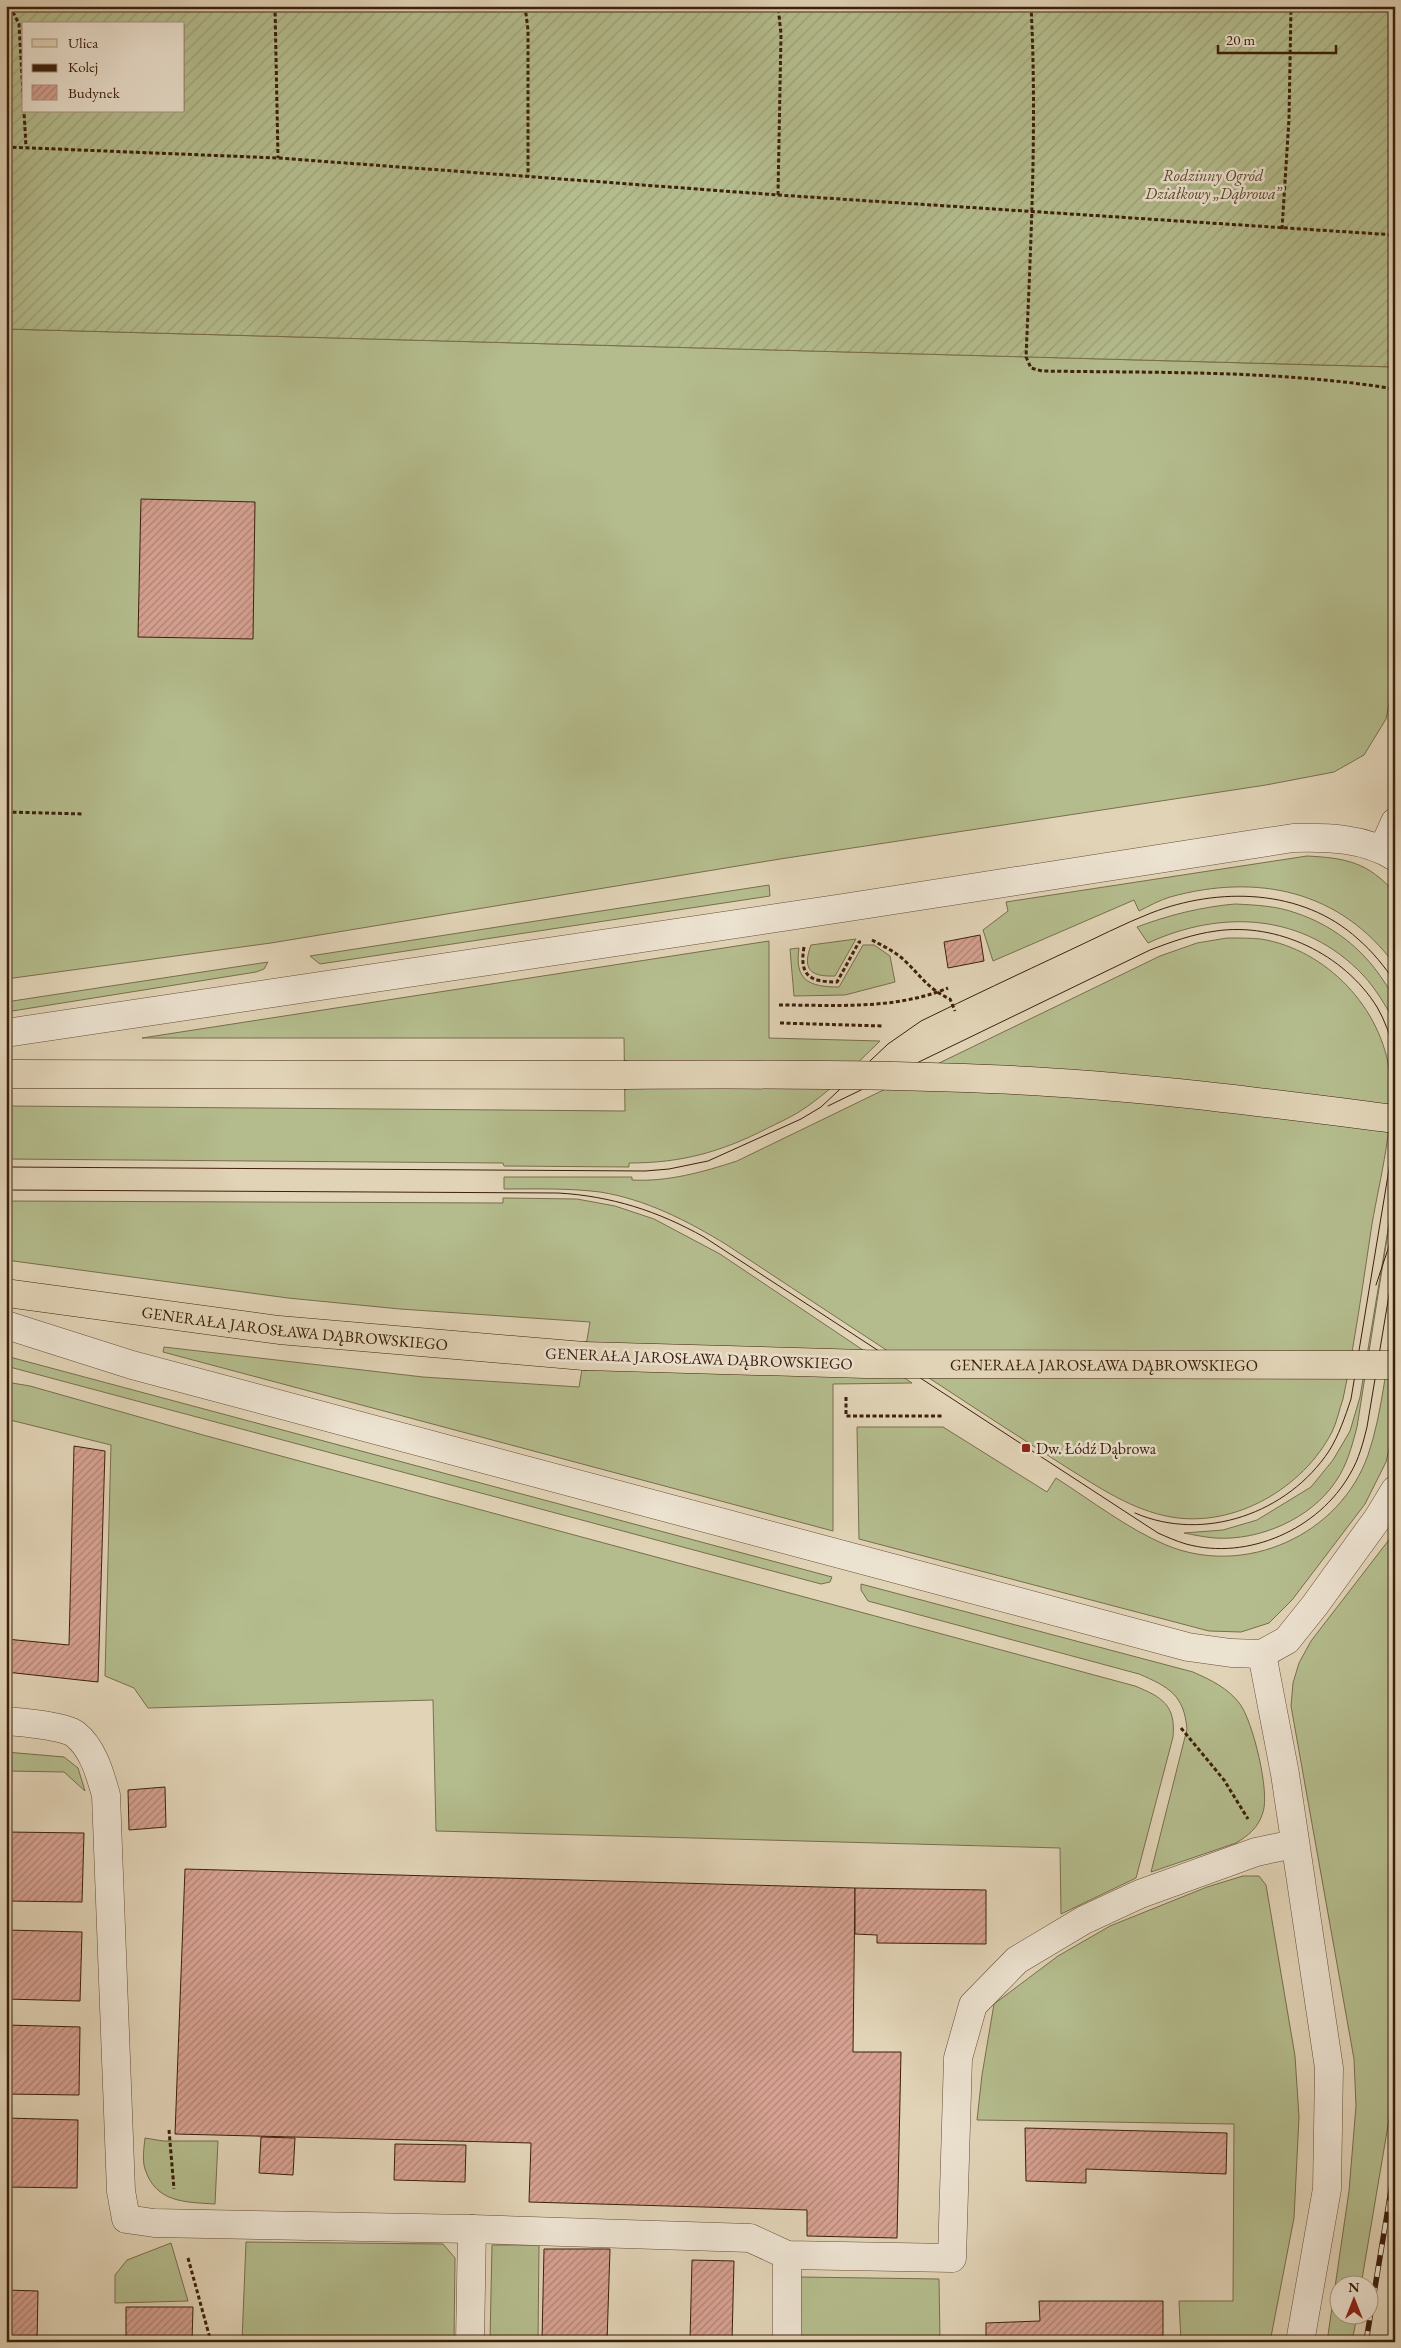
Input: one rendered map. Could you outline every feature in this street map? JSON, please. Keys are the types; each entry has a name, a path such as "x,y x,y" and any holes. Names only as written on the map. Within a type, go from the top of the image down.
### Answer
{"main road":[{"path":"6,1074 813,1074 990,1078 1224,1097 1395,1119"},
{"name":"GENERAŁA JAROSŁAWA DĄBROWSKIEGO","path":"6,1293 279,1330 584,1356 865,1364 1395,1365"}],"lane":[{"path":"6,1033 843,908 1293,838 1341,839 1389,853 1395,822"},
{"path":"6,1325 132,1365 1188,1647 1231,1653 1262,1654 1286,1640 1378,1518 1395,1490"},
{"path":"1262,1654 1284,1774 1329,2068 1326,2189 1300,2342"},
{"path":"6,1721 33,1723 74,1733 95,1760 106,1795 121,2191 126,2219 154,2223 472,2229 750,2238 787,2255 952,2258 958,2058 973,2005 1017,1960 1084,1920 1140,1894 1256,1852 1294,1844"},
{"path":"470,2342 472,2229"},
{"path":"787,2255 787,2342"}],"path":[{"path":"10,6 19,24 22,77"},
{"path":"275,6 278,158"},
{"path":"525,6 528,30 528,177"},
{"path":"778,6 782,34 778,196"},
{"path":"1031,6 1033,47 1032,213 1026,357 1031,368 1042,371 1220,374 1354,382 1395,389"},
{"path":"1282,229 1289,119 1291,6"},
{"path":"24,112 26,147"},
{"path":"6,147 278,158 778,196 1395,235"},
{"path":"6,812 83,814"},
{"path":"805,939 802,960 804,970 809,977 820,982 837,982 859,942 872,940 905,960 919,978 937,993 950,998 955,1011"},
{"path":"779,1005 898,1003 937,993 948,988"},
{"path":"780,1023 882,1026"},
{"path":"846,1416 943,1416"},
{"path":"1181,1728 1224,1780 1245,1811 1251,1826 1256,1852"}],"green space":[{"name":"Rodzinny Ogród Działkowy „Dąbrowa”","path":"6,6 1395,6 1395,367 6,329"},
{"path":"6,329 1395,367 1395,676 1386,719 1364,755 1334,772 1266,785 780,859 271,943 6,979"},
{"path":"1307,856 1345,860 1366,868 1395,893 1395,965 1373,940 1349,919 1323,904 1294,894 1265,888 1234,887 1202,890 1166,898 1139,911 1134,900 993,961 983,930 1008,911 1006,902"},
{"path":"769,885 770,896 320,964 310,956"},
{"path":"1235,904 1266,906 1289,911 1322,924 1345,939 1375,968 1389,990 1395,1003 1395,1023 1368,980 1340,954 1315,939 1289,929 1261,923 1233,922 1205,925 1176,932 1148,943 1137,927 1185,912"},
{"path":"1227,938 1261,939 1285,945 1308,955 1329,969 1347,986 1363,1005 1376,1027 1385,1050 1391,1093 1389,1131 1355,1334 1343,1399 1335,1424 1319,1452 1304,1470 1265,1500 1242,1510 1219,1516 1195,1519 1157,1514 1130,1504 1066,1467 727,1245 666,1212 617,1195 600,1192 564,1189 504,1189 504,1177 632,1177 632,1180 645,1180 672,1178 737,1161 1160,956 1197,943"},
{"path":"856,939 835,976 819,975 810,970 807,960 811,945"},
{"path":"769,941 769,1038 880,1041 831,1088 810,1105 751,1136 717,1150 666,1161 629,1163 629,1167 504,1166 503,1163 6,1159 6,1106 625,1111 624,1038 142,1038"},
{"path":"863,945 874,945 890,956 895,982 845,995 794,996 790,949 799,948 799,968 806,980 820,986 839,987"},
{"path":"268,962 264,969 256,972 6,1012 6,1002"},
{"path":"1395,1188 1357,1427 1349,1455 1340,1475 1313,1506 1283,1525 1249,1536 1232,1538 1211,1538 1184,1533 1223,1530 1257,1520 1311,1487 1333,1460 1350,1431 1360,1397"},
{"path":"503,1198 577,1199 615,1206 654,1219 720,1254 912,1383 833,1384 833,1531 163,1352 164,1347 423,1377 579,1387 590,1322 400,1309 288,1298 6,1260 6,1201 503,1203"},
{"path":"1395,1306 1395,1425 1386,1462 1365,1504 1292,1600 1269,1623 1241,1632 1209,1631 859,1539 857,1427 943,1427 1047,1492 1056,1478 1124,1523 1166,1545 1196,1554 1227,1556 1257,1552 1286,1542 1313,1527 1336,1507 1355,1483 1368,1455 1378,1420"},
{"path":"6,1356 832,1577 830,1582 821,1584 6,1366"},
{"path":"6,1382 30,1386 203,1435 1145,1690 1160,1699 1169,1710 1172,1717 1173,1737 1136,1878 1061,1914 1060,1848 436,1831 433,1700 148,1708 134,1688 105,1676 111,1445 6,1419"},
{"path":"1395,1532 1395,2084 1363,2276 1337,2276 1349,2191 1356,2106 1354,2059 1291,1706 1293,1683 1299,1663 1311,1641"},
{"path":"861,1584 1193,1672 1219,1685 1240,1704 1255,1741 1262,1774 1265,1802 1263,1812 1256,1827 1236,1843 1151,1872 1187,1729 1182,1708 1178,1700 1167,1688 1139,1674 868,1601 861,1590"},
{"path":"6,1752 64,1757 78,1768 85,1791 64,1772 6,1771"},
{"path":"1243,1876 1259,1876 1266,1885 1295,2056 1299,2117 1294,2218 1270,2342 1181,2342 1179,2301 1233,2301 1234,2124 977,2120 982,2075 994,2004 1058,1956 1110,1926 1207,1887"},
{"path":"145,2138 163,2141 218,2141 215,2204 183,2201 156,2189 144,2165"},
{"path":"246,2242 443,2244 455,2258 454,2342 242,2342"},
{"path":"171,2243 188,2301 115,2303 115,2275 127,2260"},
{"path":"492,2245 539,2245 538,2342 490,2342"},
{"path":"800,2277 939,2279 940,2342 800,2342"},
{"path":"1329,2326 1355,2326 1352,2342 1327,2342"}],"building":[{"path":"141,499 255,502 253,639 138,637"},
{"path":"980,935 984,961 948,968 944,942"},
{"path":"74,1446 105,1451 98,1682 6,1672 6,1639 69,1645"},
{"path":"165,1787 166,1827 129,1830 128,1790"},
{"path":"6,1832 84,1833 82,1902 6,1901"},
{"path":"185,1869 855,1888 853,2052 901,2052 897,2238 807,2236 807,2210 529,2202 531,2143 175,2134"},
{"path":"855,1888 986,1890 986,1944 877,1943 877,1935 855,1934"},
{"path":"6,1930 82,1932 80,2001 6,1999"},
{"path":"6,2025 80,2027 79,2095 6,2094"},
{"path":"6,2118 78,2120 77,2188 6,2187"},
{"path":"1025,2128 1227,2133 1226,2174 1086,2169 1086,2183 1026,2181"},
{"path":"261,2137 295,2138 293,2175 259,2173"},
{"path":"395,2144 466,2145 465,2182 394,2180"},
{"path":"544,2249 610,2249 607,2342 542,2340"},
{"path":"692,2260 734,2261 732,2341 690,2340"},
{"path":"6,2290 38,2291 37,2342 6,2342"},
{"path":"1039,2301 1163,2301 1163,2336 986,2338 986,2323 1040,2321"},
{"path":"126,2307 193,2307 192,2342 126,2342"}],"tram line":[{"path":"6,1167 645,1171 669,1169 708,1161 801,1119 821,1107 888,1044 921,1021 1141,917 1177,905 1204,899 1231,896 1259,897 1286,902 1311,910 1336,922 1358,939 1378,959 1395,982"},
{"path":"828,1106 1150,950 1191,936 1216,931 1239,930 1285,937 1328,957 1363,988 1377,1007 1395,1049"},
{"path":"1135,1513 1161,1521 1189,1525 1216,1523 1243,1516 1268,1506 1291,1491 1312,1473 1329,1451 1339,1432 1351,1399 1395,1133"},
{"path":"6,1190 558,1193 597,1197 634,1206 652,1212 704,1237 1158,1533 1186,1544 1210,1548 1233,1548 1257,1544 1280,1536 1301,1525 1320,1511 1337,1493 1350,1474 1358,1457 1367,1427 1395,1259"},
{"path":"1376,1285 1395,1228"}],"railway":[{"path":"1366,2342 1395,2166"}],"place":[{"name":"Dw. Łódź Dąbrowa","path":"1026,1448"}]}
